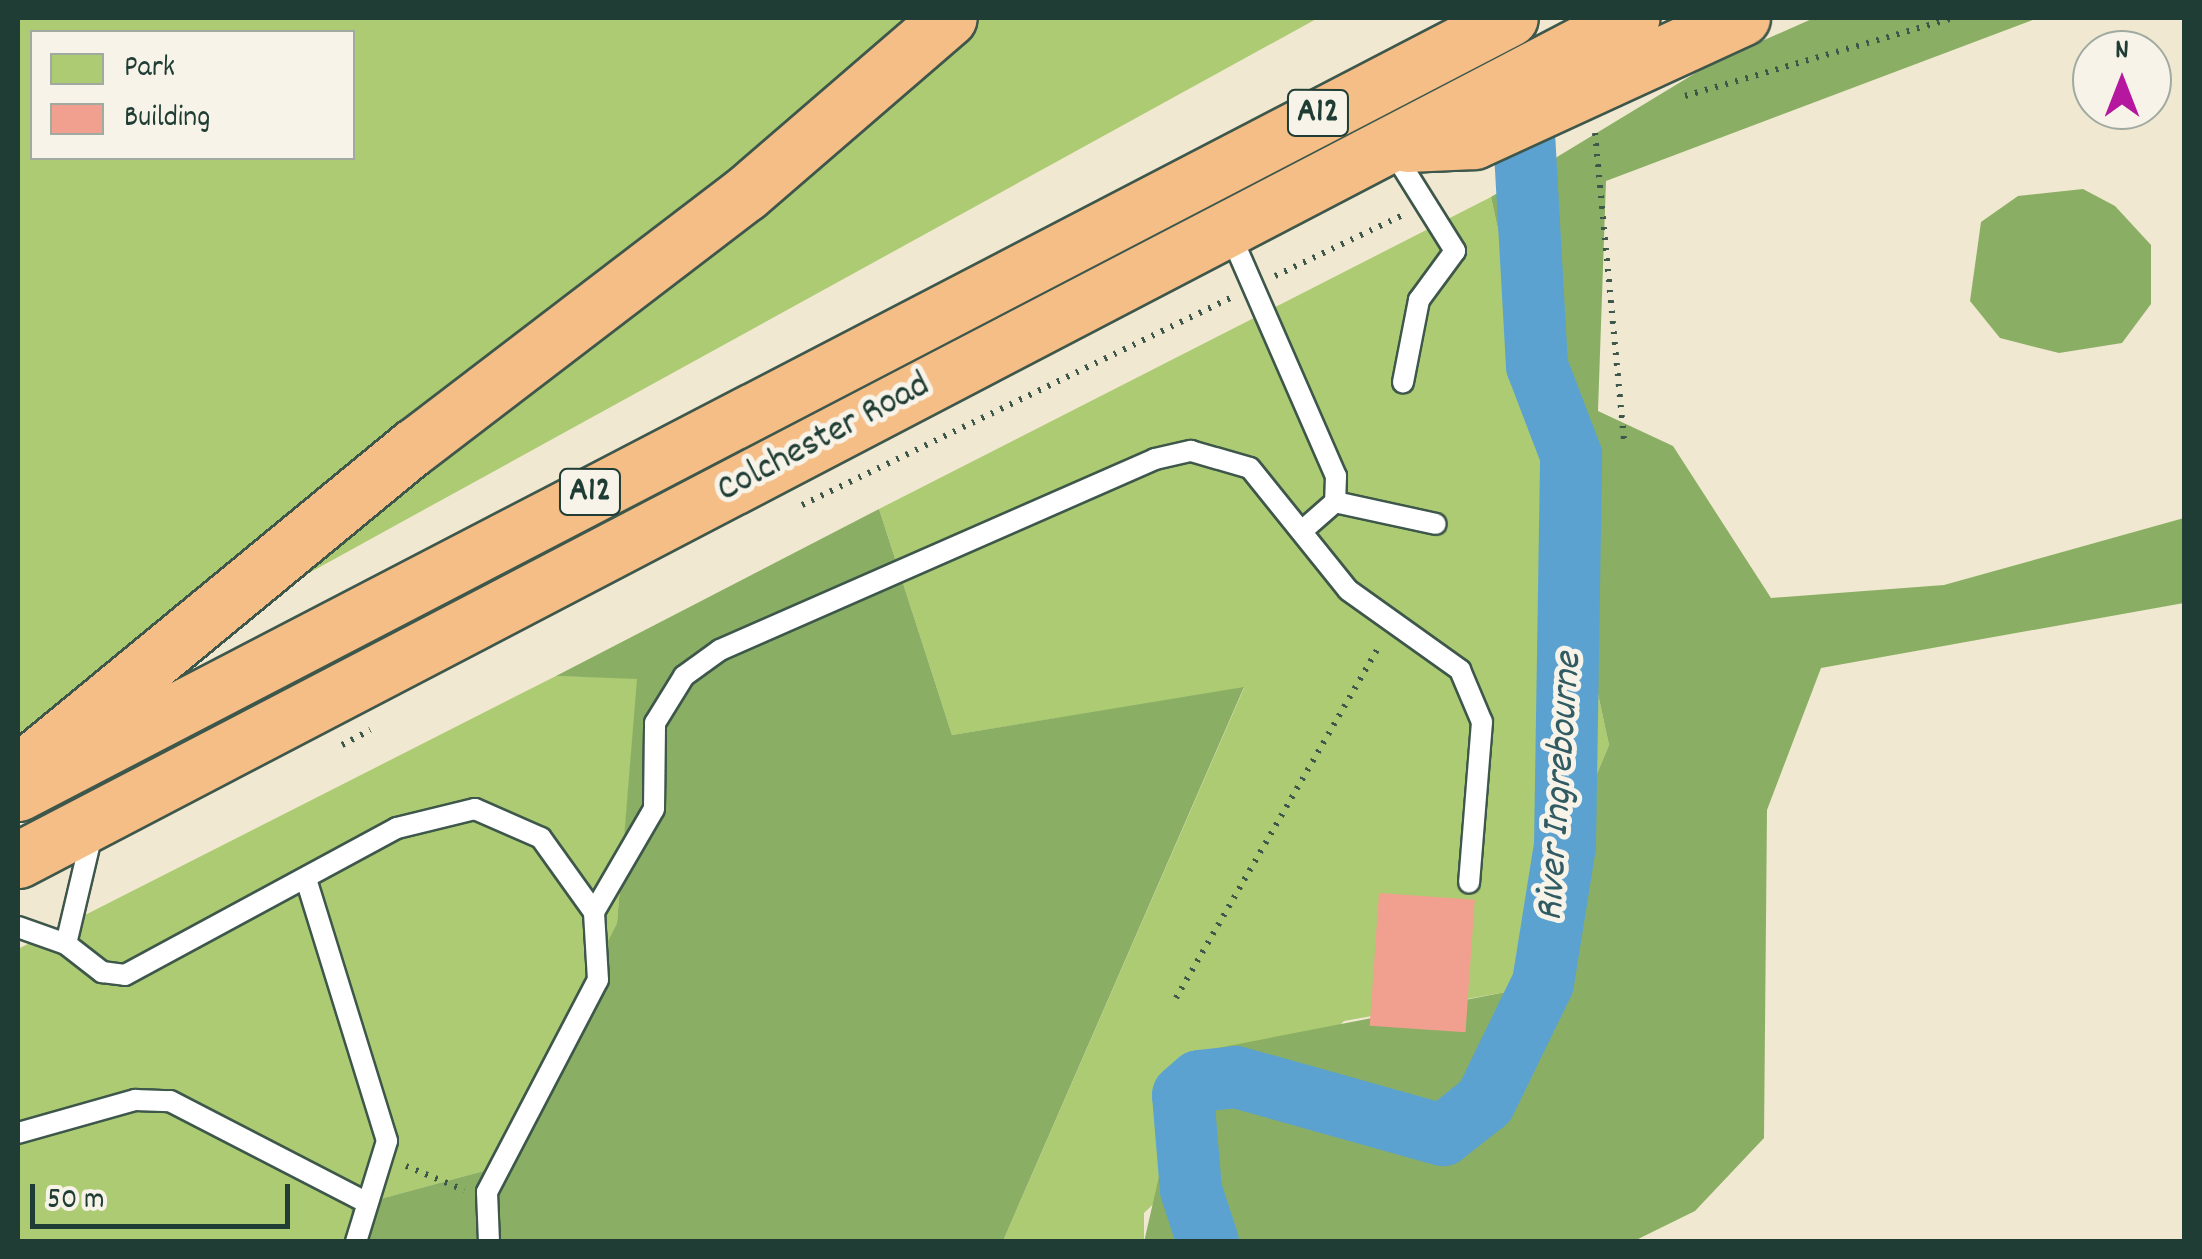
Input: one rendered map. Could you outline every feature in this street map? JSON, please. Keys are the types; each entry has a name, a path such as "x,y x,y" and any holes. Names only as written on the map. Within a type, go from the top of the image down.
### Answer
{"highway":[{"path":"18,775 415,446 745,194 949,18"},
{"name":"A12","path":"1584,103 1631,18"},
{"name":"A12","path":"1388,145 1474,120 1584,103 1742,18"},
{"name":"Colchester Road","path":"18,793 1492,26"},
{"name":"Colchester Road","path":"18,860 1388,145"}],"lane":[{"path":"1388,145 1432,202 1454,251 1420,300 1403,382"},
{"path":"1227,227 1336,476 1335,502 1302,530"},
{"path":"594,912 654,809 655,723 684,676 720,650 1156,458 1191,451 1250,468 1348,590 1460,670 1479,699 1468,882"},
{"path":"1335,502 1436,524"},
{"path":"18,927 66,944 83,963 126,975 428,814 475,809 542,838 594,912 598,980 487,1192 489,1242"},
{"path":"66,944 98,818"},
{"path":"306,879 328,928 387,1156 381,1181 362,1200 356,1242"},
{"path":"18,1133 136,1100 170,1101 362,1200"}],"path":[{"path":"1668,101 1953,18"},
{"path":"1584,103 1624,440"},
{"path":"792,510 1432,202"},
{"path":"1176,998 1392,622"},
{"path":"330,751 381,723"},
{"path":"387,1156 457,1189 487,1192"}],"green space":[{"path":"18,18 1318,18 18,733"},
{"path":"1814,18 2038,18 1606,181 1598,411 1673,446 1771,598 1944,585 2184,518 2184,603 1821,668 1767,810 1764,1138 1695,1211 1634,1241 1144,1242 1187,1054 1506,992 1609,745 1491,197 1712,63"},
{"path":"2083,189 2115,206 2151,245 2151,304 2122,343 2059,353 2000,338 1970,301 1981,222 2018,196"},
{"path":"1491,197 1609,745 1506,992 1344,1021 1144,1213 1144,1241 1003,1241 1244,688 952,735 879,509"},
{"path":"879,509 952,735 1244,687 1003,1241 355,1241 351,1207 491,1169 617,923 637,679 556,676"},
{"path":"556,676 638,678 617,923 491,1169 352,1207 355,1241 18,1242 18,949"}],"building":[{"path":"1379,893 1475,900 1465,1032 1370,1026"}],"waterway":[{"name":"River Ingrebourne","path":"1208,1242 1191,1190 1183,1095 1199,1081 1236,1077 1443,1135 1485,1102 1543,983 1565,846 1571,455 1537,366 1520,65"}]}
